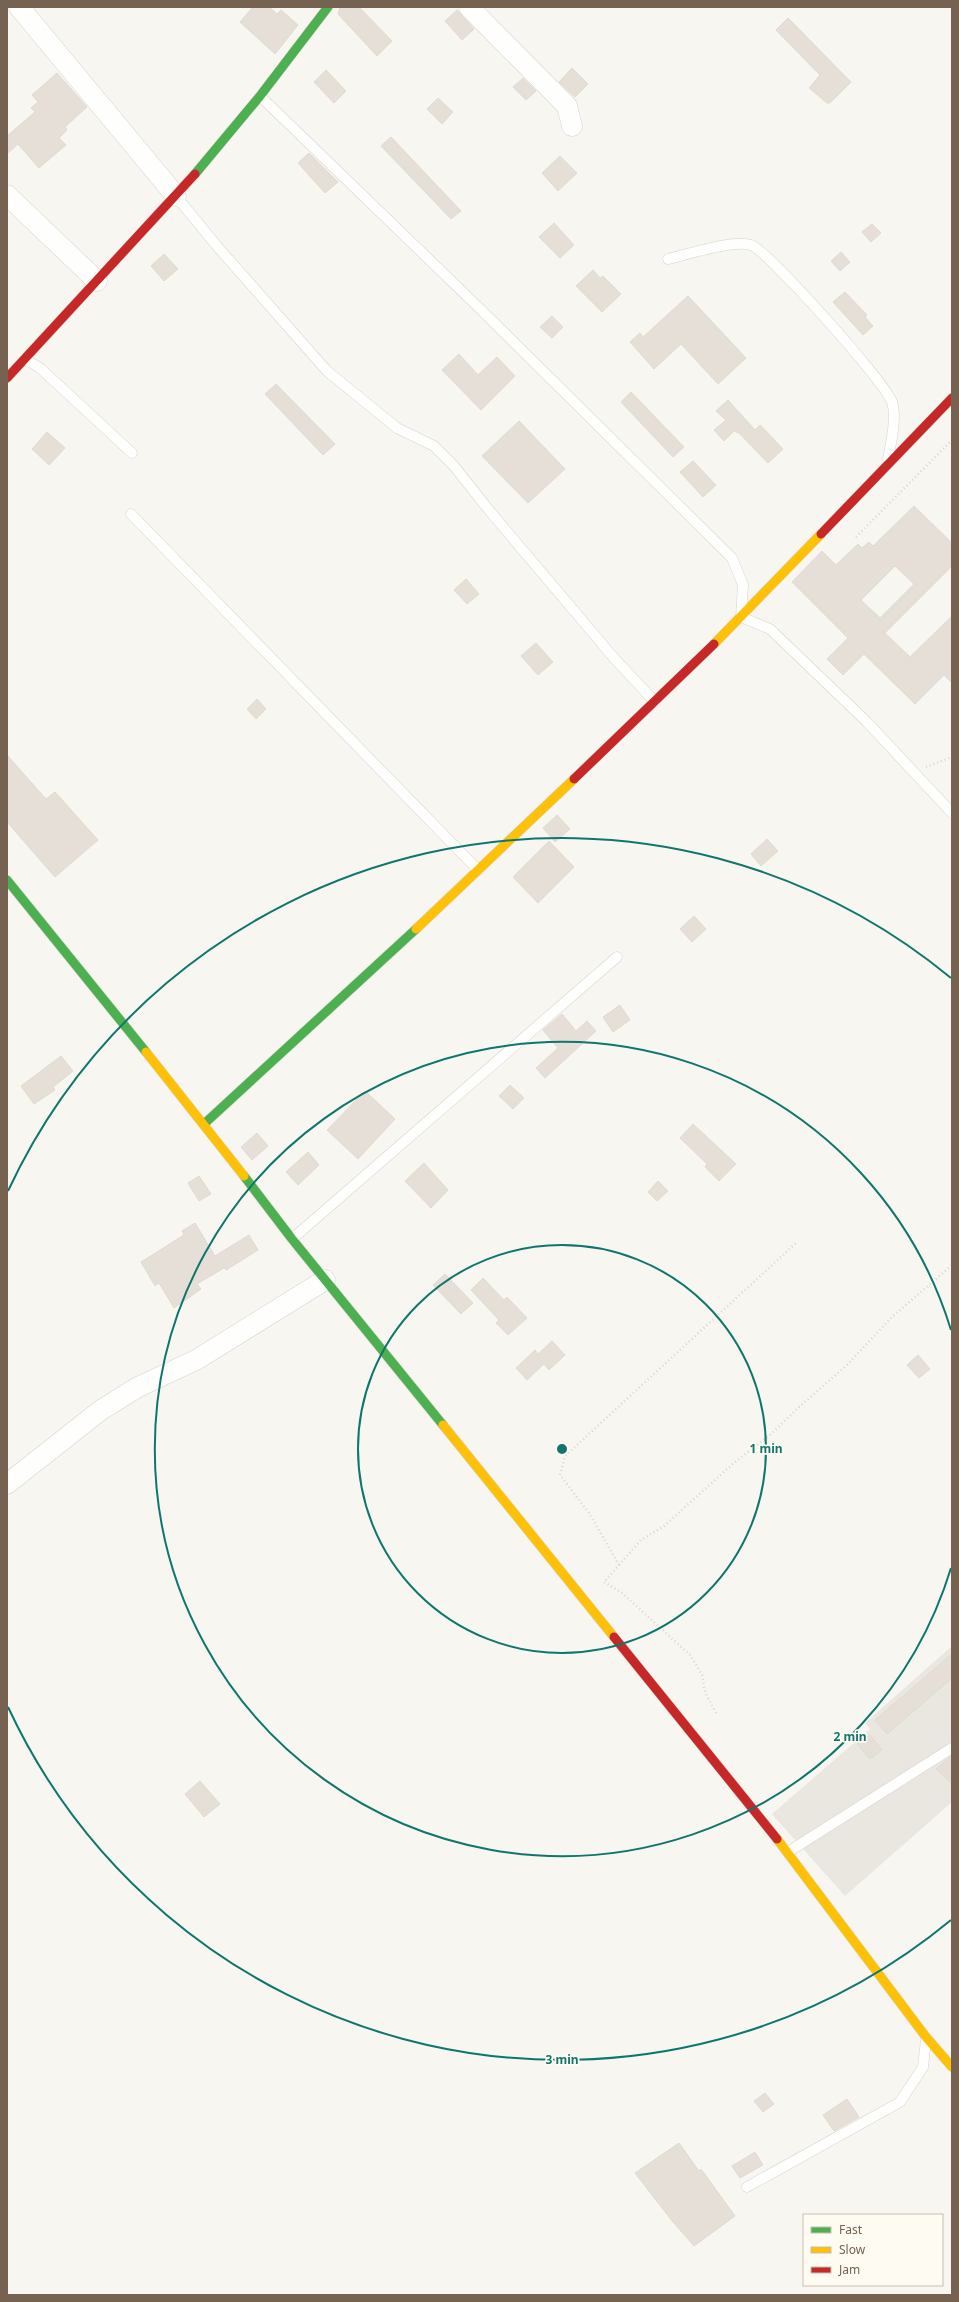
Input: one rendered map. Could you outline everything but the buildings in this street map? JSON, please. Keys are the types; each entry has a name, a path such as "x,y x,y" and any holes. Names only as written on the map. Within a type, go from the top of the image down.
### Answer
{"street":[{"path":"19,7 176,196"},
{"path":"7,378 176,196 260,96 328,7"},
{"path":"469,7 567,106 572,126"},
{"path":"7,195 97,281"},
{"path":"204,1124 340,1002 655,702 741,617 952,398"},
{"path":"7,880 204,1124 292,1239 788,1852 926,2036 952,2067"},
{"path":"7,1484 101,1410 138,1387 196,1360 325,1280"}],"lane":[{"path":"260,96 471,300 732,558 743,585 741,617 770,629 866,721 952,813"},
{"path":"176,196 216,245 327,371 397,428 434,446 454,466 488,509 614,658 655,702"},
{"path":"668,259 726,245 751,245 768,259 856,351 892,402 893,432 887,466"},
{"path":"25,359 40,368 132,453"},
{"path":"131,514 478,870"},
{"path":"292,1239 617,957"},
{"path":"788,1852 952,1748"},
{"path":"747,2187 900,2102 923,2067 926,2036"}],"path":[{"path":"856,537 952,440"},
{"path":"914,772 952,757"},
{"path":"619,1565 590,1513 560,1475 565,1456 796,1243"},
{"path":"716,1713 705,1692 702,1675 690,1655 622,1593 604,1582 641,1540 664,1526 735,1462 770,1435 799,1407 846,1366 892,1317 952,1266"}],"shaded area":[{"path":"952,1646 952,1802 845,1896 772,1814 870,1729 865,1723"}],"traffic: fast":[{"path":"195,174 260,96 328,7"},
{"path":"7,880 146,1052"},
{"path":"204,1124 416,929"},
{"path":"244,1176 292,1239 443,1425"}],"traffic: slow":[{"path":"714,644 821,534"},
{"path":"416,929 574,779"},
{"path":"146,1052 244,1176"},
{"path":"443,1425 614,1637"},
{"path":"777,1839 926,2037 952,2067"}],"traffic: jam":[{"path":"7,378 195,174"},
{"path":"821,534 952,398"},
{"path":"574,779 714,644"},
{"path":"614,1637 777,1839"}]}
